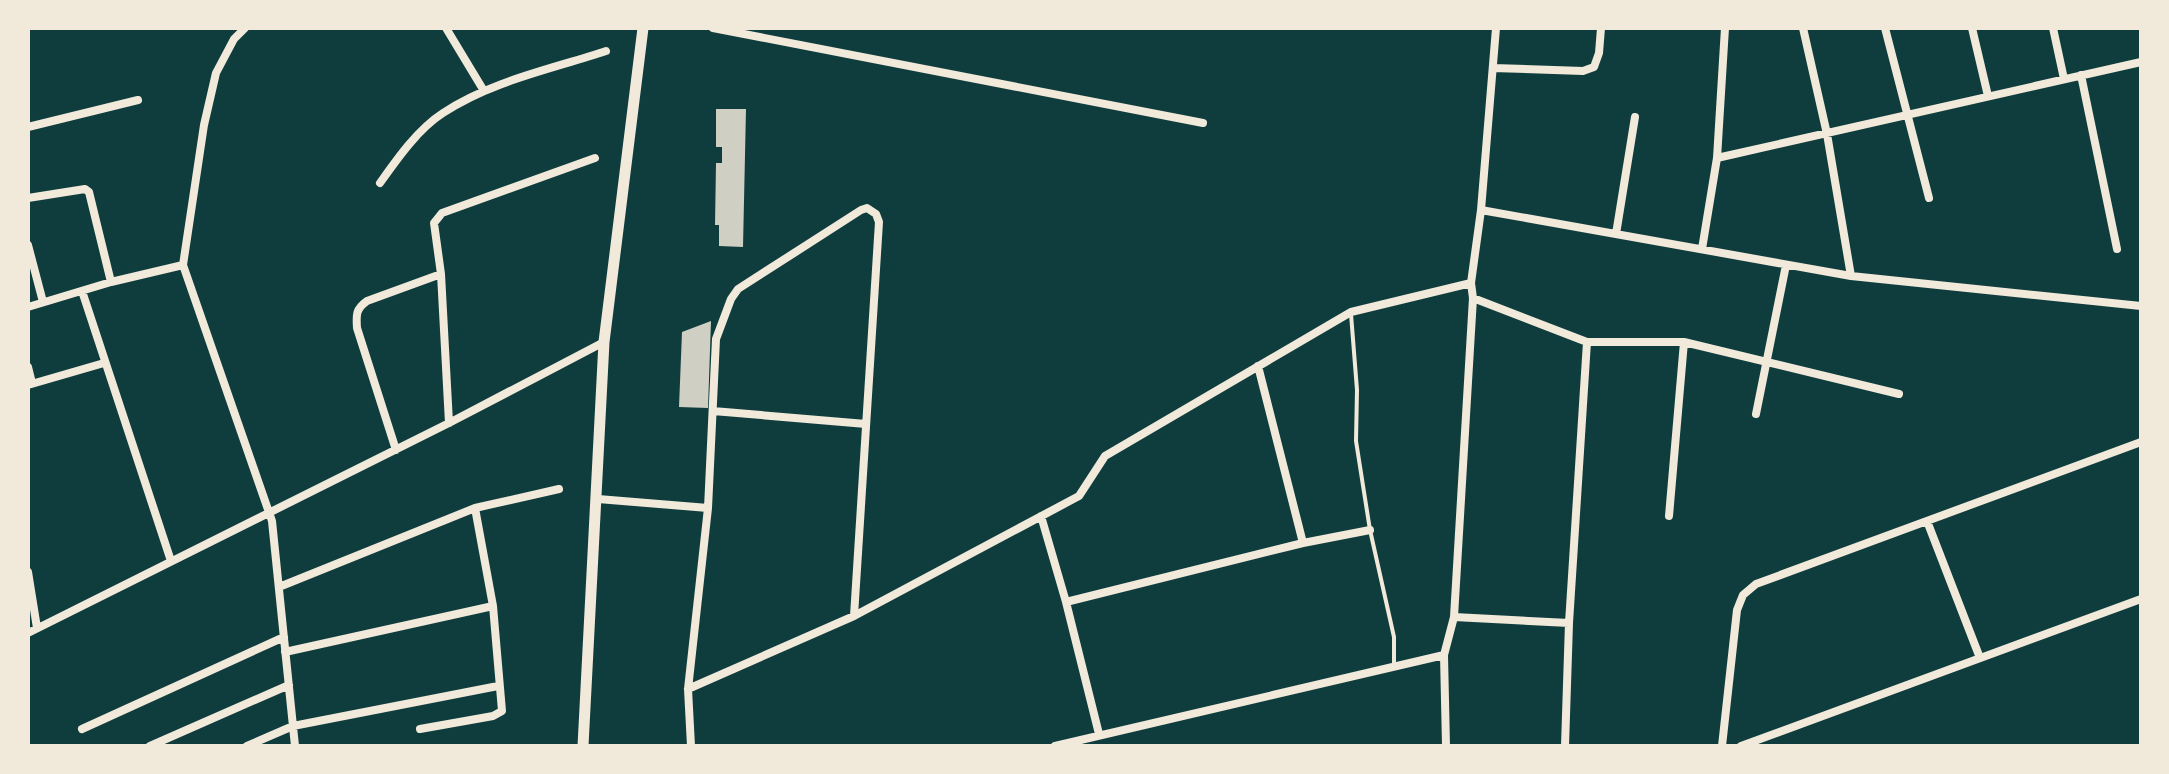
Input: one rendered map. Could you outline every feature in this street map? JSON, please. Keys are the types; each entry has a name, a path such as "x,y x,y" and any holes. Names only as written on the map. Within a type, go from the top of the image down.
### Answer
{"street":[{"path":"245,28 234,39 216,73 204,125 183,265 270,512 295,746"},
{"path":"446,28 484,91"},
{"path":"583,746 604,342 643,28"},
{"path":"713,28 1203,123"},
{"path":"1446,746 1444,655 1454,617 1473,298 1471,283 1481,210 1496,28"},
{"path":"1493,68 1583,71 1594,67 1599,53 1601,28"},
{"path":"1702,249 1717,158 1725,28"},
{"path":"1803,28 1827,134 1851,276"},
{"path":"1885,28 1929,198"},
{"path":"1972,28 1988,96"},
{"path":"2053,28 2064,79"},
{"path":"380,183 413,141 441,114 484,91 606,51"},
{"path":"1717,158 2141,62"},
{"path":"2081,75 2117,249"},
{"path":"28,127 138,100"},
{"path":"1616,234 1635,117"},
{"path":"449,423 441,274 434,223 442,213 595,158"},
{"path":"28,198 85,189 89,192 111,282"},
{"path":"691,746 688,689 708,508 716,339 738,289 867,208 876,214 879,222 854,616"},
{"path":"1481,210 1851,276 2141,306"},
{"path":"28,245 43,302"},
{"path":"28,307 111,282 183,265"},
{"path":"1756,414 1786,265"},
{"path":"396,450 357,328 356,313 367,301 441,274"},
{"path":"688,689 854,616 1079,496 1105,456 1351,312 1471,283"},
{"path":"82,291 171,561"},
{"path":"1473,298 1587,342 1684,342 1899,394"},
{"path":"28,572 32,631 396,450 604,342"},
{"path":"1565,746 1569,623 1587,342"},
{"path":"1669,516 1684,342"},
{"path":"28,367 30,384 104,363"},
{"path":"1258,366 1303,543"},
{"path":"713,411 866,424"},
{"path":"1722,746 1737,610 1743,595 1756,584 2141,442"},
{"path":"279,587 475,508 559,489"},
{"path":"598,499 708,508"},
{"path":"420,729 498,715 502,711 493,606 475,508"},
{"path":"1041,516 1099,734"},
{"path":"1927,521 1980,658"},
{"path":"1066,602 1303,543 1370,530"},
{"path":"1741,746 2141,599"},
{"path":"285,652 493,606"},
{"path":"1454,617 1569,623"},
{"path":"82,729 284,637"},
{"path":"1055,746 1444,655"},
{"path":"150,746 289,685"},
{"path":"247,746 293,726 498,686"}],"lane":[{"path":"1351,312 1357,390 1356,441 1370,530 1394,637 1394,668"}],"building":[{"path":"716,109 746,109 743,247 719,246 719,225 715,225 716,163 722,163 722,147 716,147"},
{"path":"711,321 708,408 679,407 682,332"}]}
